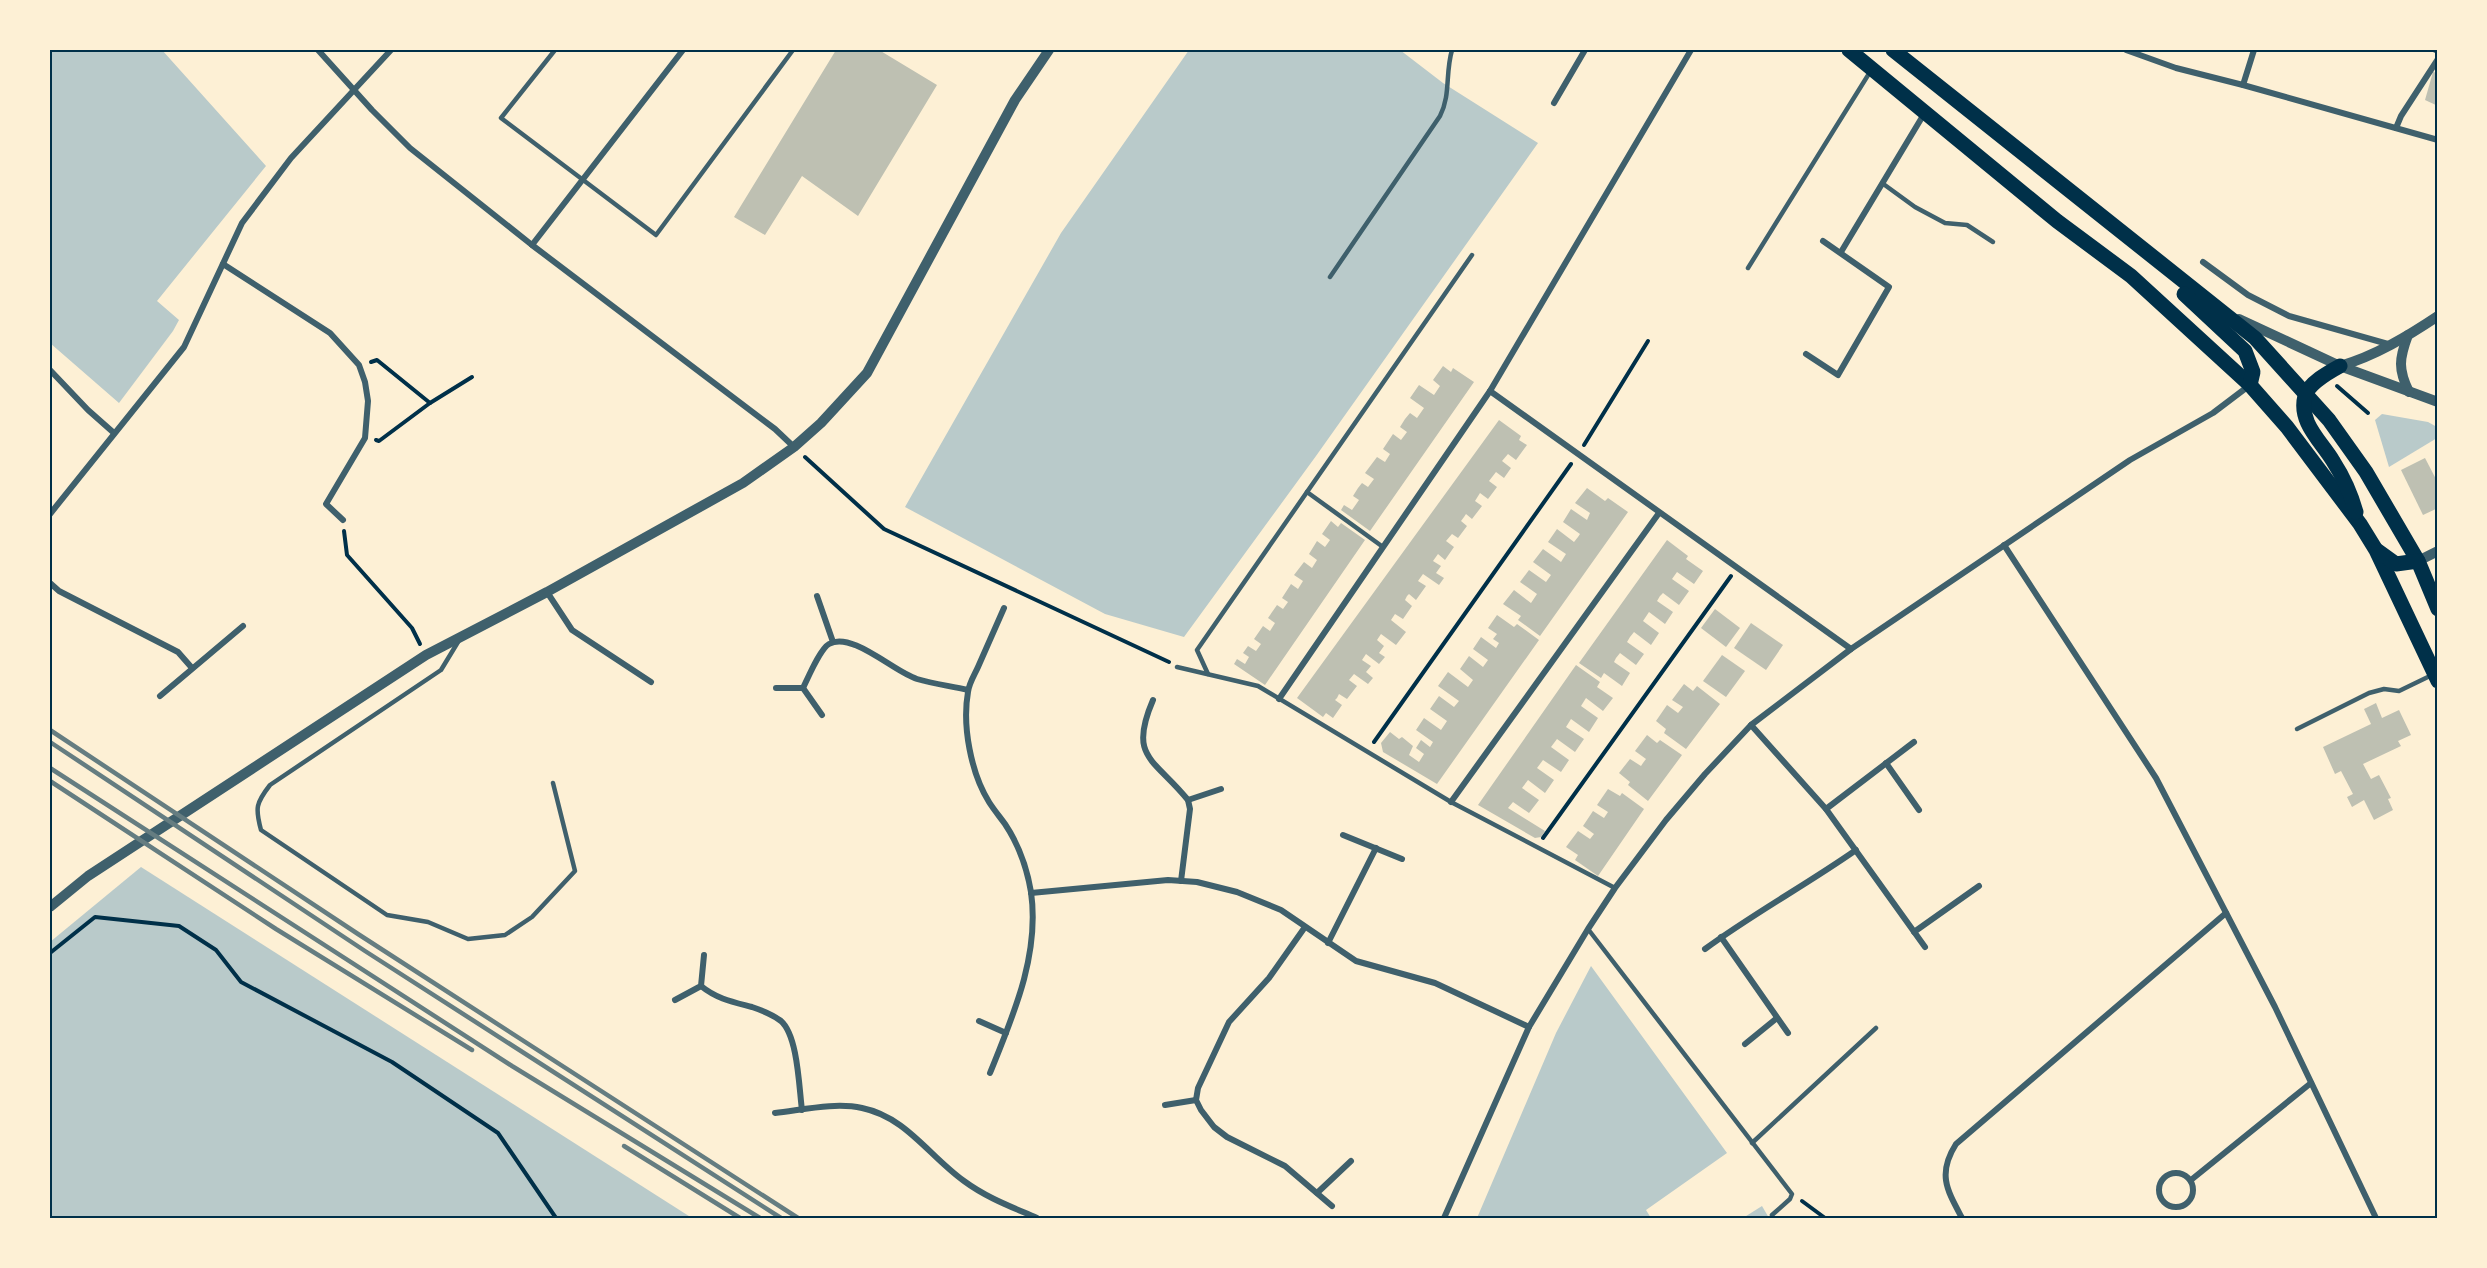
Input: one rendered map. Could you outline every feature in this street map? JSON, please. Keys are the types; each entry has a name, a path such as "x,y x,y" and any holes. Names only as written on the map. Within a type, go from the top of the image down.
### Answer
{"main road":[{"path":"1849,50 2057,221 2131,276 2250,385 2288,428 2360,524 2376,550 2436,677"},
{"path":"1893,50 2255,338 2306,393 2366,472 2418,561 2438,609"},
{"path":"2113,226 2133,253 2189,298 2245,351 2253,372 2250,385"},
{"path":"2340,366 2324,375 2306,393 2304,411 2308,425 2333,460 2350,491 2360,524"},
{"path":"2376,550 2396,564 2418,561"}],"street":[{"path":"318,50 410,148 532,245 775,429 794,447"},
{"path":"50,514 184,347 242,223 291,158 391,50"},
{"path":"532,245 683,50"},
{"path":"50,907 88,876 426,655 547,592 743,483 794,447 821,423 867,373 1015,100 1049,50"},
{"path":"1554,103 1585,50"},
{"path":"1279,699 1490,391 1691,50"},
{"path":"2126,50 2176,68 2438,140"},
{"path":"2243,85 2254,50"},
{"path":"2396,128 2401,116 2438,59"},
{"path":"1841,252 1925,112"},
{"path":"1806,354 1838,375 1889,287 1823,241"},
{"path":"2203,262 2248,295 2289,316 2388,344"},
{"path":"223,264 330,333 359,366 365,382 368,401 365,438 326,504 343,520"},
{"path":"2217,308 2340,366 2438,402"},
{"path":"2340,366 2369,356 2438,316"},
{"path":"2408,335 2401,354 2400,370 2409,392"},
{"path":"50,370 88,410 114,433"},
{"path":"1443,1218 1529,1027 1588,928 1666,820 1751,725 1851,649 2130,460 2213,413 2250,385"},
{"path":"1490,391 1851,649"},
{"path":"1451,802 1659,513"},
{"path":"2004,545 2156,778 2311,1083 2376,1218"},
{"path":"2418,561 2438,551"},
{"path":"50,583 59,591 178,652 192,668"},
{"path":"547,592 572,630 651,682"},
{"path":"817,596 833,642"},
{"path":"990,1073 1018,1003 1028,956 1032,922 1031,893 1022,855 1006,825 989,802 979,779 969,743 966,715 968,690 1004,608"},
{"path":"160,696 243,626"},
{"path":"803,688 825,646 833,642 845,642 859,646 897,670 917,679 968,690"},
{"path":"776,688 803,688"},
{"path":"803,688 822,715"},
{"path":"1153,700 1143,724 1143,747 1188,800 1190,809 1181,881"},
{"path":"1751,725 1826,809 1925,947"},
{"path":"1826,809 1914,742"},
{"path":"1886,764 1919,810"},
{"path":"1188,800 1221,789"},
{"path":"1343,835 1402,859"},
{"path":"1328,943 1376,848"},
{"path":"1705,949 1748,918 1811,881 1856,850"},
{"path":"1031,893 1168,880 1197,882 1245,894 1281,910 1356,961 1435,983 1529,1027"},
{"path":"1914,932 1979,886"},
{"path":"1962,1218 1947,1189 1945,1174 1947,1158 1956,1144 2226,914"},
{"path":"1305,927 1269,978 1229,1022 1198,1088 1196,1100 1214,1126 1227,1137 1285,1166 1332,1206"},
{"path":"1721,937 1788,1034"},
{"path":"701,986 704,955"},
{"path":"675,1000 701,986"},
{"path":"701,986 719,998 754,1008 782,1022 790,1035 795,1053 802,1110"},
{"path":"1745,1044 1777,1018"},
{"path":"980,1021 1006,1033"},
{"path":"2191,1180 2311,1083"},
{"path":"1165,1106 1196,1100"},
{"path":"775,1113 843,1106 860,1107 883,1114 904,1126 963,1181 988,1197 1037,1218"},
{"path":"1317,1193 1351,1161"},
{"path":"2182,1173 2191,1180 2192,1197 2184,1206 2166,1205 2159,1196 2159,1185 2166,1175 2182,1173"}],"lane":[{"path":"555,50 501,118 656,235 793,50"},
{"path":"1330,277 1440,116 1447,102 1447,74 1452,50"},
{"path":"1748,268 1872,68"},
{"path":"1882,183 1915,207 1945,223 1967,225 1993,242"},
{"path":"1208,674 1197,650 1472,255"},
{"path":"1307,492 1383,547"},
{"path":"462,636 441,670 270,785 258,800 257,814 261,830 387,915 428,922 468,939 505,935 532,917 575,871 553,783"},
{"path":"1178,666 1258,686 1451,802 1615,888"},
{"path":"2298,729 2368,693 2384,689 2400,691 2436,677"},
{"path":"1588,928 1792,1194 1772,1215"},
{"path":"1752,1143 1876,1028"}],"path":[{"path":"1367,752 1578,454 1648,341"},
{"path":"359,366 377,360 430,403"},
{"path":"365,438 379,441 430,403 472,377"},
{"path":"794,447 884,529 1178,666"},
{"path":"343,520 347,555 412,628 426,655"},
{"path":"1537,847 1737,568"},
{"path":"50,953 95,917 179,926 216,950 242,982 392,1062 498,1133 556,1218"},
{"path":"1792,1194 1826,1218"}],"shaded area":[{"path":"50,50 162,50 266,166 157,301 179,320 119,403 50,343"},
{"path":"1189,50 1400,50 1443,83 1538,143 1316,456 1184,637 1105,614 905,507 1061,233"},
{"path":"2382,414 2428,422 2437,427 2437,438 2389,467 2375,420"},
{"path":"141,867 692,1218 50,1218 50,942"},
{"path":"1591,966 1727,1153 1646,1210 1651,1218 1477,1218 1556,1033"},
{"path":"1762,1206 1769,1218 1743,1218"}],"building":[{"path":"836,50 879,50 937,85 858,216 802,176 765,235 734,217"},
{"path":"2433,72 2438,73 2438,106 2425,100"},
{"path":"1443,366 1451,372 1453,368 1474,382 1370,531 1341,510 1344,505 1352,510 1359,500 1353,496 1358,488 1362,483 1368,487 1374,479 1365,473 1377,457 1385,462 1390,454 1383,449 1393,434 1401,440 1407,432 1400,427 1405,419 1410,413 1417,418 1424,408 1410,398 1419,385 1434,395 1440,386 1433,380"},
{"path":"1499,420 1521,436 1519,440 1527,445 1516,460 1508,454 1502,461 1511,468 1504,478 1496,472 1489,481 1497,487 1488,499 1480,493 1475,501 1482,506 1472,519 1466,514 1461,521 1467,526 1458,538 1452,534 1446,541 1454,547 1445,560 1438,554 1433,561 1441,566 1436,573 1444,578 1439,585 1423,574 1418,581 1426,586 1416,600 1409,594 1407,596 1405,600 1412,606 1403,619 1395,614 1391,620 1406,632 1396,645 1381,634 1377,640 1384,646 1379,653 1385,657 1379,664 1366,654 1362,660 1371,666 1366,672 1373,678 1368,684 1354,674 1349,680 1357,686 1347,699 1339,694 1335,700 1342,705 1333,718 1326,713 1323,717 1297,698"},
{"path":"2425,458 2438,483 2438,508 2423,515 2401,470"},
{"path":"1587,488 1605,501 1608,498 1628,512 1540,636 1518,620 1521,616 1503,604 1514,590 1531,603 1537,594 1520,582 1529,570 1546,582 1551,575 1533,562 1543,549 1561,562 1566,554 1548,542 1557,529 1574,542 1578,537 1580,534 1563,522 1571,509 1587,520 1590,513 1575,503"},
{"path":"1331,521 1338,527 1341,523 1365,540 1265,685 1234,664 1237,659 1245,664 1249,657 1243,653 1248,646 1256,651 1261,644 1254,639 1263,626 1270,631 1275,623 1268,618 1277,605 1283,609 1288,602 1282,598 1291,584 1298,589 1303,581 1294,575 1304,562 1312,568 1317,560 1309,554 1317,541 1325,547 1330,540 1322,534"},
{"path":"1667,540 1688,556 1686,559 1703,571 1694,584 1677,572 1672,579 1689,591 1679,605 1663,593 1660,596 1657,601 1673,612 1665,624 1649,612 1643,621 1659,633 1651,645 1634,632 1630,637 1627,642 1644,654 1636,665 1620,653 1616,658 1614,662 1630,673 1622,686 1604,673 1601,678 1579,663"},
{"path":"1715,609 1740,628 1726,647 1701,628"},
{"path":"1497,615 1514,627 1517,624 1539,640 1437,784 1383,752 1381,743 1390,732 1399,739 1402,737 1413,746 1409,755 1419,762 1424,754 1416,748 1421,740 1430,747 1433,742 1416,730 1424,718 1441,730 1447,721 1430,709 1439,696 1454,707 1459,701 1438,686 1448,672 1468,687 1473,680 1460,669 1469,656 1483,667 1488,660 1473,649 1481,637 1496,648 1499,643 1493,639 1497,634 1488,628"},
{"path":"1751,623 1783,645 1766,670 1734,648"},
{"path":"1722,655 1745,671 1726,697 1703,681"},
{"path":"1576,665 1600,682 1597,687 1613,698 1603,711 1586,698 1581,706 1598,718 1589,732 1571,719 1566,727 1584,739 1575,752 1557,739 1551,747 1569,760 1561,772 1543,760 1537,768 1554,780 1545,793 1528,780 1522,788 1539,800 1529,813 1513,802 1508,808 1545,831 1541,837 1535,838 1478,805"},
{"path":"1684,684 1693,691 1697,686 1720,704 1686,749 1664,733 1666,729 1656,721 1667,705 1678,713 1683,707 1672,700"},
{"path":"2376,703 2382,718 2399,710 2411,735 2398,741 2401,746 2363,764 2371,779 2379,775 2391,798 2388,799 2393,810 2374,820 2364,800 2352,807 2347,797 2353,794 2341,771 2335,774 2323,747 2371,724 2364,709"},
{"path":"1647,735 1657,743 1660,740 1682,755 1648,801 1628,785 1630,782 1619,773 1630,759 1641,766 1646,759 1635,751"},
{"path":"1608,789 1620,796 1622,793 1644,809 1598,876 1575,860 1578,855 1566,847 1578,831 1590,839 1594,834 1583,826 1593,811 1604,818 1608,812 1597,805"}],"railway":[{"path":"50,730 358,934 798,1218"},
{"path":"50,742 365,951 781,1218"},
{"path":"50,768 512,1066 760,1218"},
{"path":"50,781 276,929 472,1050"},
{"path":"624,1146 740,1218"}]}
